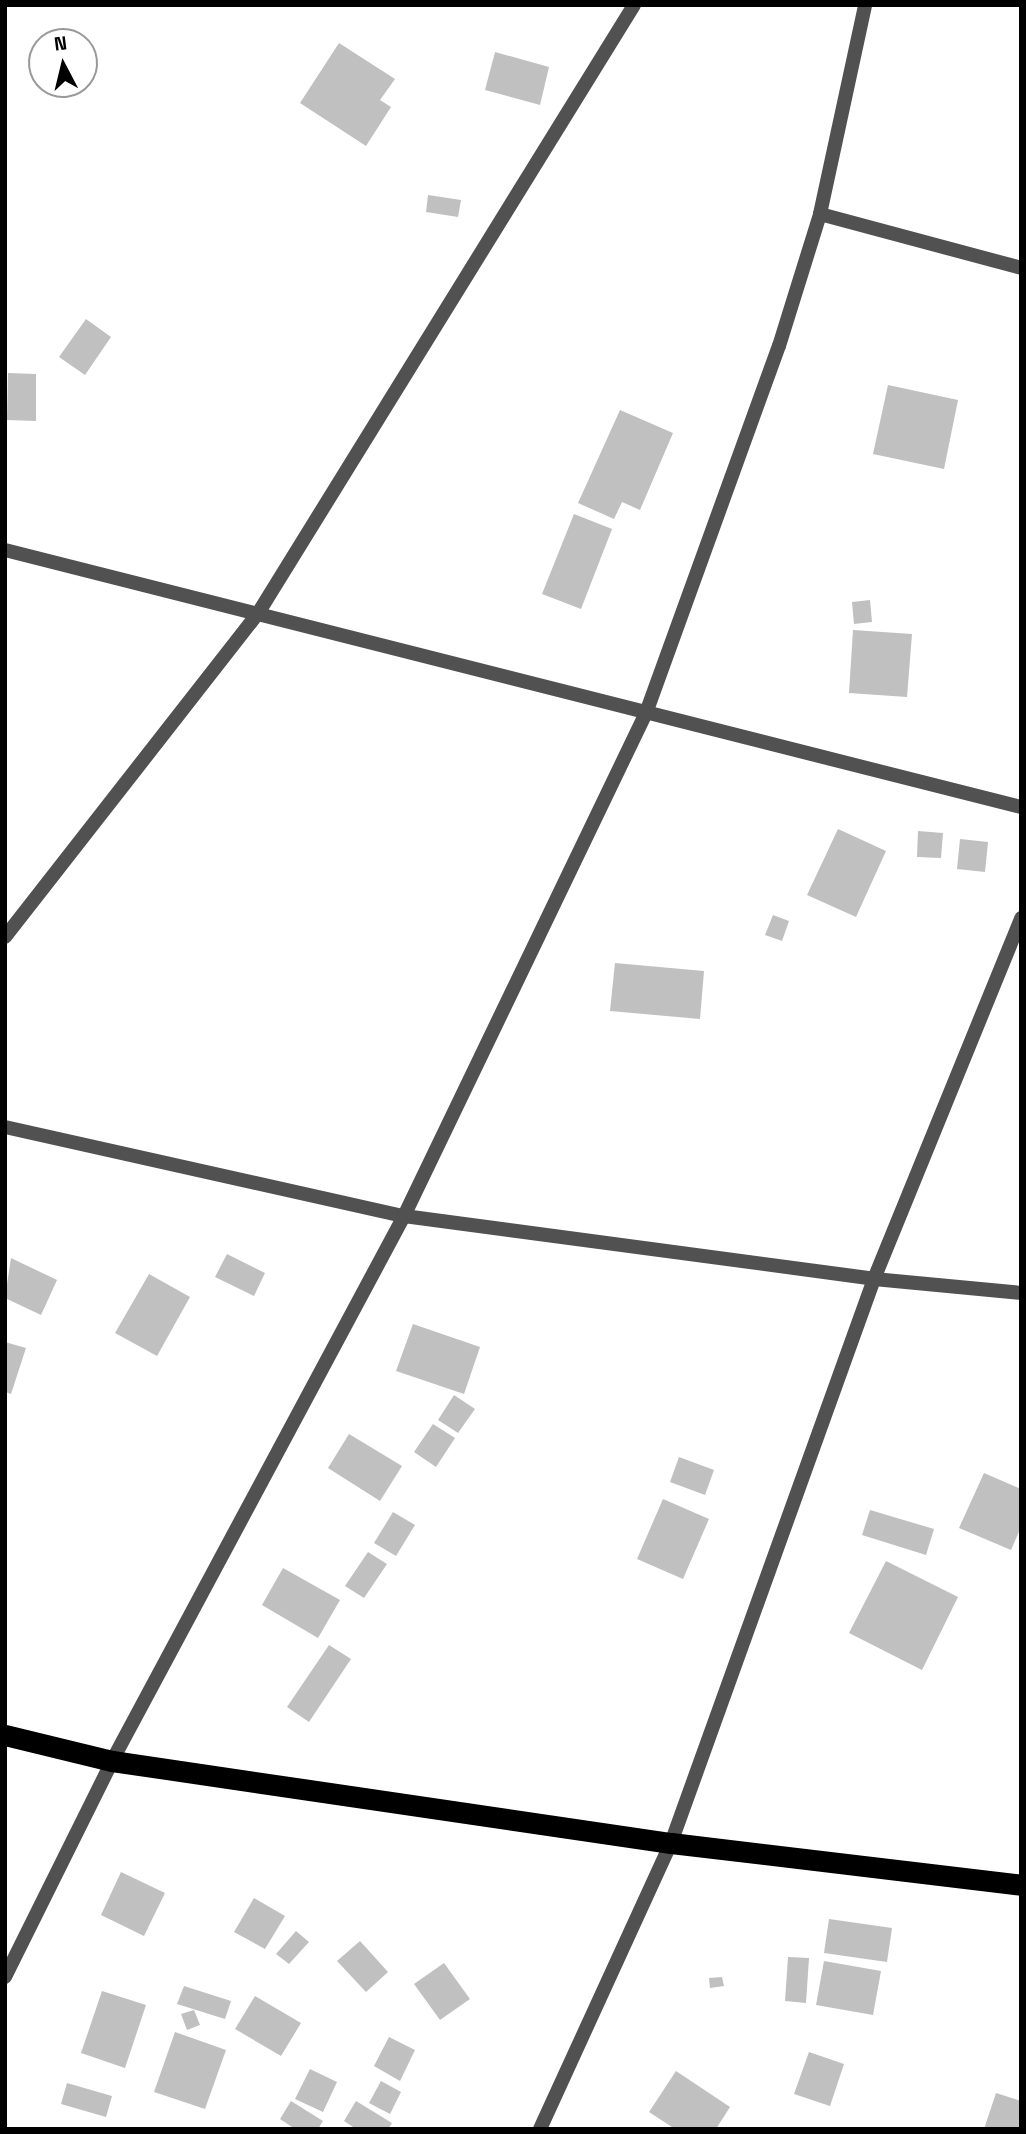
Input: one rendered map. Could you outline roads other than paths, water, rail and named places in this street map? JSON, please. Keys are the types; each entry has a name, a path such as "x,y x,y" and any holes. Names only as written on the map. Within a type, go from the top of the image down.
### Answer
{"highway":[{"path":"5,1735 112,1761 671,1843 1021,1885"}],"street":[{"path":"5,937 257,615 634,5"},
{"path":"5,1977 112,1761 404,1216 646,713 779,346 820,214 865,5"},
{"path":"820,214 1021,268"},
{"path":"5,550 1021,807"},
{"path":"540,2129 671,1843 874,1279 1021,918"},
{"path":"5,1127 404,1216 874,1279 1021,1293"}]}
